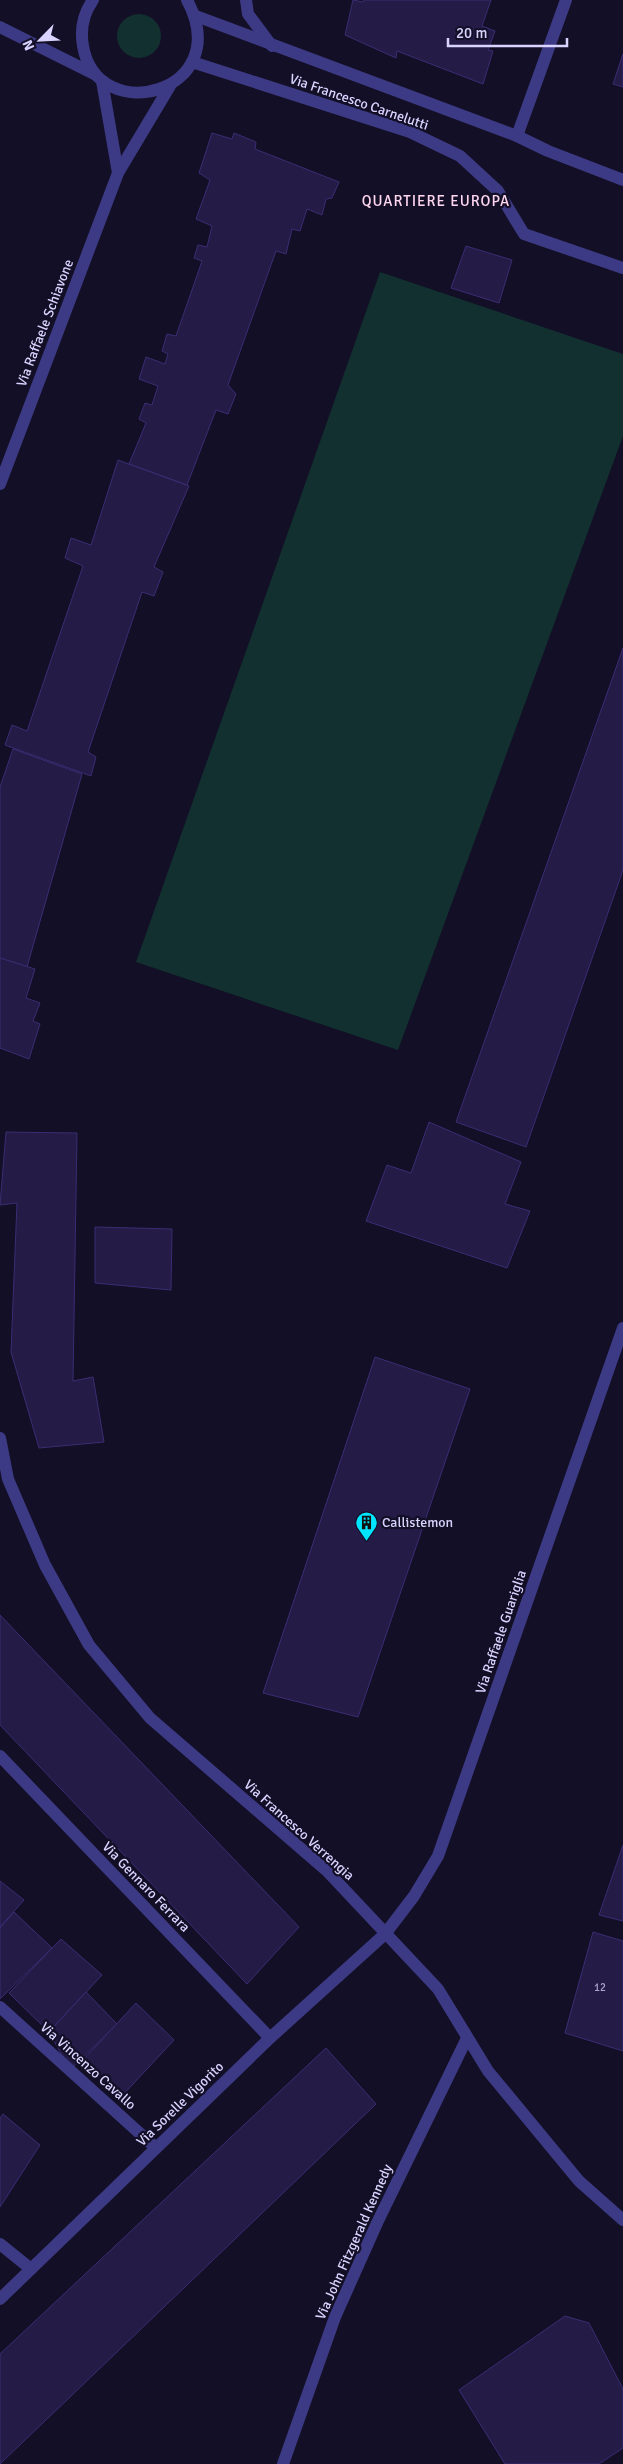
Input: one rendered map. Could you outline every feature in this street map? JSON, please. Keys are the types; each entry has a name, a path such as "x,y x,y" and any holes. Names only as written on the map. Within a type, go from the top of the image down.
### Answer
{"street":[{"path":"93,0 86,9 81,32 85,56 100,78 118,173"},
{"path":"0,27 124,92 148,94 170,86 183,75 192,62 198,40 196,16 187,0"},
{"path":"246,0 248,14 272,46"},
{"path":"517,136 566,0"},
{"name":"Via Francesco Carnelutti","path":"196,16 517,136 548,151 623,180"},
{"name":"Via Francesco Carnelutti","path":"192,62 410,132 460,156 498,191 524,234 623,268"},
{"name":"Via Raffaele Schiavone","path":"0,484 118,173 170,86"},
{"name":"Via Raffaele Guariglia","path":"385,1934 414,1896 438,1856 623,1328"},
{"name":"Via Francesco Verrengia","path":"0,1438 8,1479 45,1565 89,1645 150,1718 327,1871 438,1989 488,2071 579,2181 623,2220"},
{"name":"Via Gennaro Ferrara","path":"0,1756 270,2038"},
{"name":"Via Sorelle Vigorito","path":"0,2299 270,2038 385,1934"},
{"name":"Via Vincenzo Cavallo","path":"0,2007 156,2148"},
{"name":"Via John Fitzgerald Kennedy","path":"283,2464 335,2317 377,2223 468,2038"},
{"path":"0,2244 31,2269"}],"green space":[{"path":"139,14 151,18 157,24 161,36 157,48 151,54 139,58 127,54 121,48 117,36 121,24 127,18"},
{"path":"380,272 623,354 623,436 398,1050 136,962"}],"building":[{"path":"353,0 363,2 364,0 491,0 482,26 495,31 488,50 493,51 483,84 397,51 396,58 345,35"},
{"path":"623,54 623,87 613,84"},
{"path":"212,133 232,139 234,133 256,142 255,149 339,182 332,198 326,199 322,215 307,209 300,231 292,229 286,254 276,251 228,385 236,394 228,414 216,410 187,485 129,464 146,423 139,419 145,403 152,405 158,386 139,379 146,357 165,364 168,354 162,351 167,334 176,336 202,261 194,258 198,245 207,247 212,226 196,219 210,180 199,173"},
{"path":"466,246 512,260 499,303 451,288"},
{"path":"118,460 189,486 154,567 163,572 154,596 142,592 88,752 96,757 91,776 5,745 12,725 27,731 83,566 65,558 71,538 91,545"},
{"path":"623,648 623,870 526,1147 456,1122"},
{"path":"13,749 82,774 27,967 0,958 0,787"},
{"path":"0,958 35,969 26,998 40,1003 33,1021 40,1024 29,1059 0,1048"},
{"path":"429,1122 521,1162 505,1204 530,1211 507,1268 366,1221 387,1165 411,1173"},
{"path":"6,1132 77,1133 73,1381 93,1377 104,1442 39,1448 11,1352 17,1203 0,1205"},
{"path":"95,1227 172,1229 171,1290 95,1283"},
{"name":"Callistemon","path":"375,1357 470,1389 358,1717 263,1693"},
{"path":"0,1615 299,1927 247,1984 0,1725"},
{"path":"623,1845 623,1921 599,1915"},
{"path":"0,1881 24,1900 0,1927"},
{"path":"14,1912 52,1948 0,1999 0,1928"},
{"path":"593,1932 623,1941 623,2051 565,2033"},
{"path":"61,1939 102,1975 49,2032 9,1993"},
{"path":"86,1992 117,2024 70,2070 49,2032"},
{"path":"136,2003 174,2040 120,2098 83,2060"},
{"path":"326,2048 376,2104 0,2464 0,2354"},
{"path":"3,2114 40,2145 0,2207 0,2118"},
{"path":"565,2316 589,2323 623,2389 623,2448 599,2464 505,2464 459,2390"}],"place":[{"name":"Callistemon","path":"366,1541"}],"district":[{"name":"QUARTIERE EUROPA","path":"436,201"}]}
